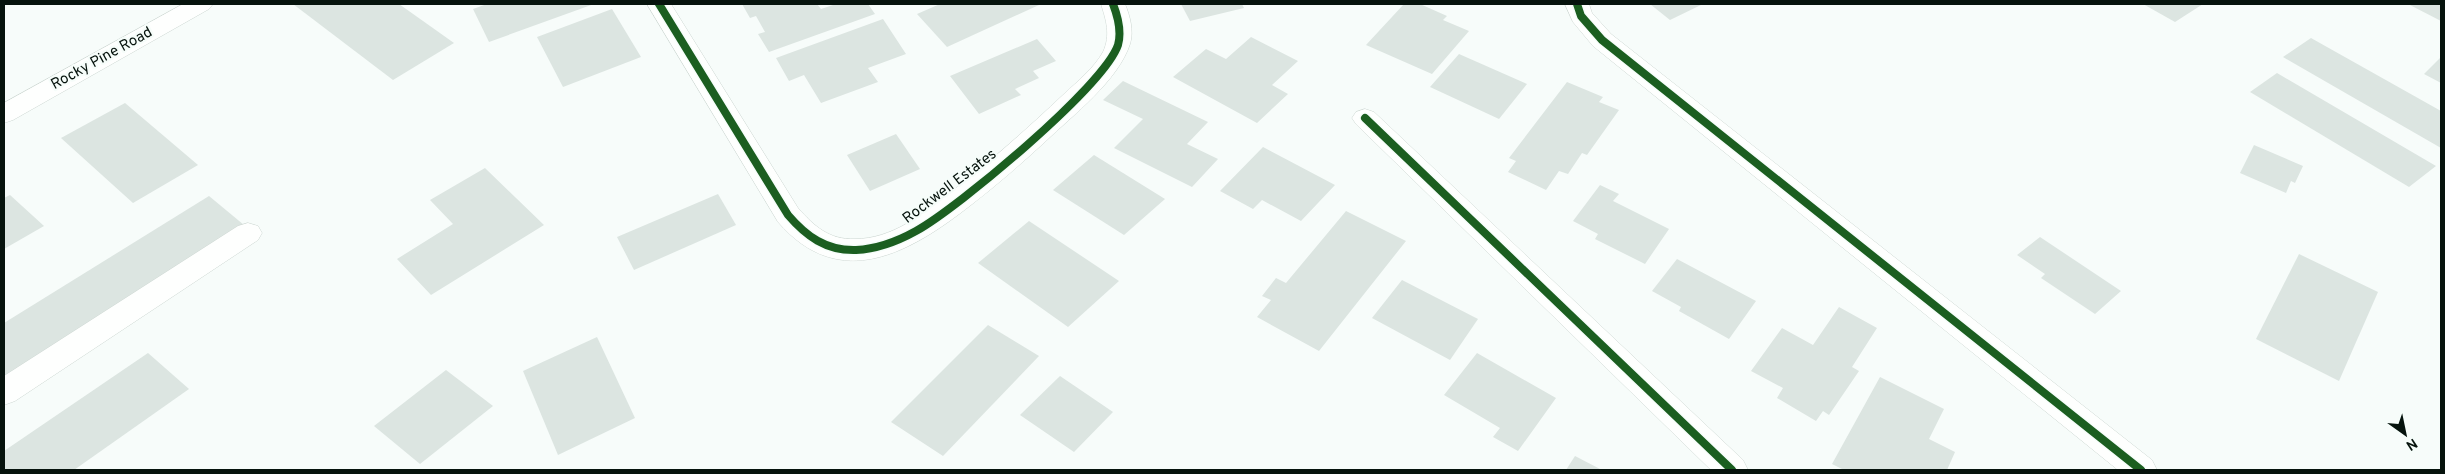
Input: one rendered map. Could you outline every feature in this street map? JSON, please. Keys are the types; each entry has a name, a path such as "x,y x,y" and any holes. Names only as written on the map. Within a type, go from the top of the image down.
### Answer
{"street":[{"name":"Rocky Pine Road","path":"4,114 201,4"},
{"name":"Rockwell Estates","path":"659,4 788,215 800,230 823,245 834,249 856,250 880,246 915,232 998,169 1040,134 1098,76 1110,60 1118,44 1120,29 1113,4"},
{"path":"1577,4 1581,16 1602,40 2141,470"},
{"path":"1365,118 1732,470"},
{"path":"4,392 248,233"}],"building":[{"path":"293,4 399,4 454,43 393,80"},
{"path":"487,4 594,4 489,42 473,9"},
{"path":"742,4 817,4 821,9 836,4 868,4 875,14 769,52 758,34 765,32 756,16 750,18"},
{"path":"940,4 1039,5 947,47 917,14"},
{"path":"1181,4 1242,4 1244,8 1190,21"},
{"path":"1404,4 1420,4 1447,16 1443,20 1469,31 1432,74 1366,45"},
{"path":"1650,4 1703,4 1670,20"},
{"path":"2143,4 2203,4 2175,22"},
{"path":"2408,4 2441,4 2441,21"},
{"path":"612,9 641,57 563,87 537,37"},
{"path":"883,19 906,54 868,68 878,82 821,103 804,75 789,81 776,58"},
{"path":"1251,37 1298,61 1272,85 1288,94 1257,123 1173,77 1206,49 1226,59"},
{"path":"2311,38 2441,111 2441,148 2283,57"},
{"path":"1037,39 1056,61 1033,71 1039,78 1015,89 1021,95 979,114 950,76"},
{"path":"1459,54 1527,84 1499,119 1430,87"},
{"path":"2441,57 2441,83 2424,74"},
{"path":"2277,73 2436,166 2409,187 2250,92"},
{"path":"1123,81 1208,122 1187,144 1218,159 1192,187 1114,148 1143,119 1103,100"},
{"path":"1567,82 1603,97 1599,102 1619,110 1587,155 1582,153 1568,174 1559,171 1546,190 1508,172 1516,161 1509,158"},
{"path":"125,103 198,165 133,203 61,138"},
{"path":"896,134 920,169 870,191 847,155"},
{"path":"2254,145 2303,166 2295,183 2291,181 2286,193 2240,173"},
{"path":"1263,147 1335,185 1301,221 1262,200 1253,209 1220,191"},
{"path":"1094,155 1165,199 1124,235 1053,190"},
{"path":"485,168 544,225 431,295 397,259 453,224 430,200"},
{"path":"1600,185 1619,194 1613,201 1669,229 1645,264 1595,239 1598,234 1573,221"},
{"path":"718,194 736,225 634,270 617,237"},
{"path":"10,195 44,226 4,249 4,198"},
{"path":"209,196 244,225 4,379 4,323"},
{"path":"1346,211 1406,241 1319,351 1257,317 1271,300 1262,296 1276,278 1286,283"},
{"path":"1029,221 1119,281 1068,327 978,263"},
{"path":"2040,237 2121,291 2095,314 2041,278 2045,274 2017,255"},
{"path":"2299,254 2378,292 2339,381 2256,339"},
{"path":"1677,259 1756,301 1729,339 1679,311 1681,307 1652,291"},
{"path":"1402,280 1478,319 1450,360 1372,318"},
{"path":"1839,307 1877,328 1852,367 1859,371 1829,415 1823,411 1816,421 1777,398 1783,388 1751,371 1782,328 1813,345"},
{"path":"988,325 1039,356 943,456 891,422"},
{"path":"597,337 635,418 558,455 523,371"},
{"path":"148,353 189,389 74,470 4,470 4,451"},
{"path":"1477,353 1556,398 1518,451 1493,437 1500,428 1444,395"},
{"path":"446,370 493,406 420,464 374,426"},
{"path":"1060,376 1113,412 1074,452 1020,415"},
{"path":"1880,377 1944,409 1929,439 1955,452 1947,470 1844,470 1832,464"},
{"path":"1575,456 1602,470 1566,470"}],"cycle path":[{"path":"659,4 788,215 817,242 825,246 844,250 879,246 916,231 965,195 1034,137 1099,75 1110,60 1119,39 1118,19 1113,4"},
{"path":"1577,4 1581,16 1602,40 2141,470"},
{"path":"1365,118 1732,470"}]}
